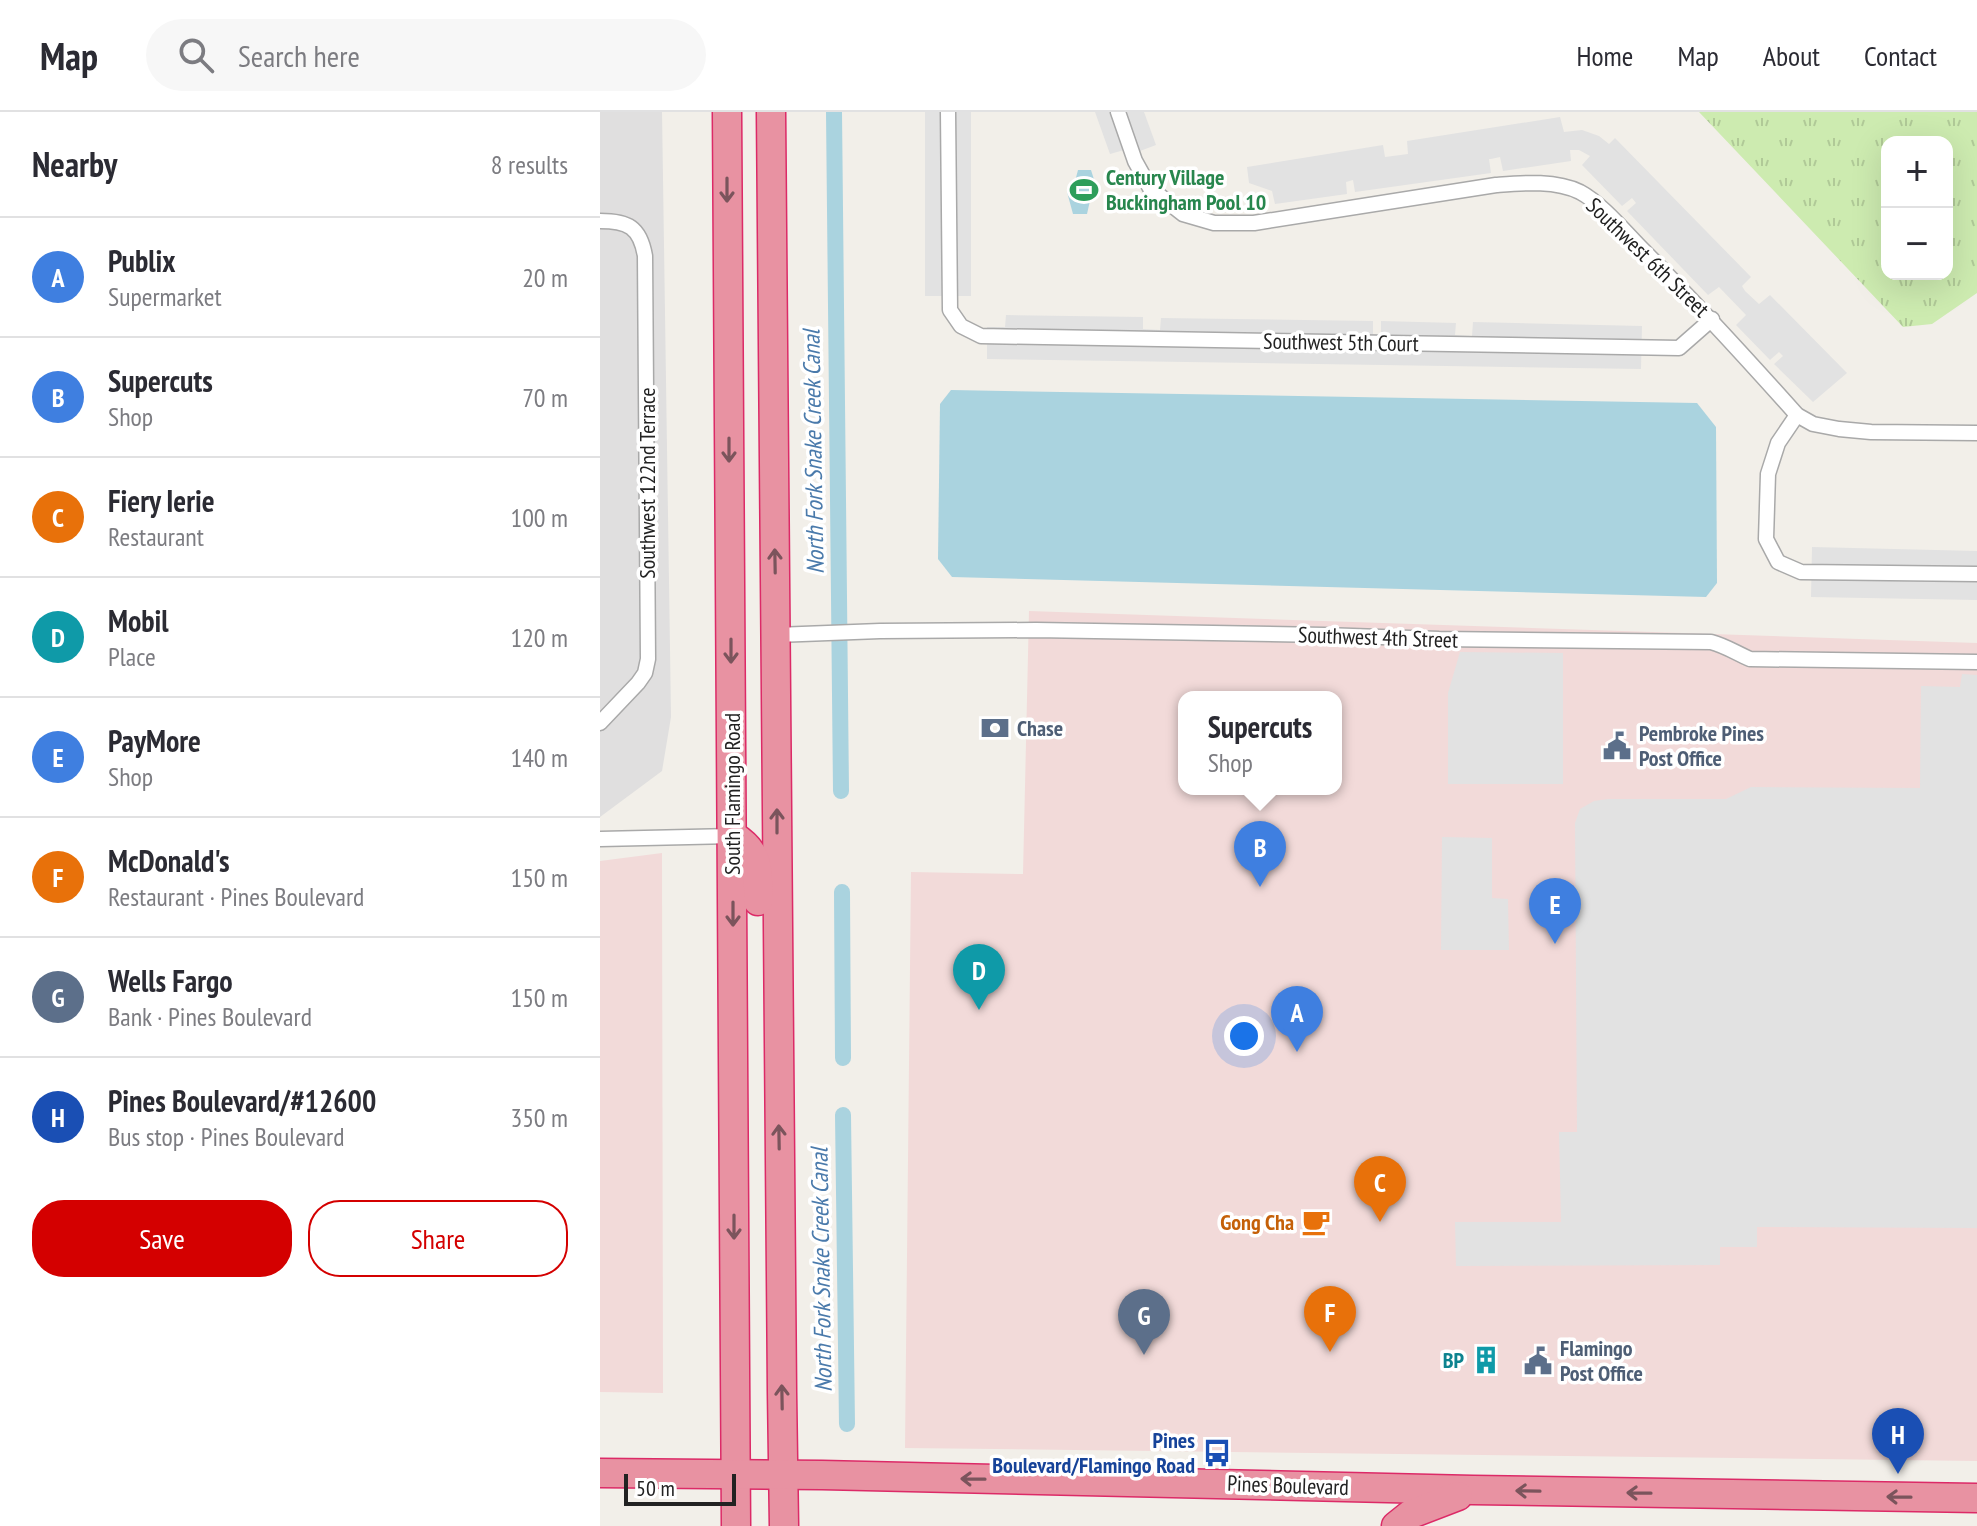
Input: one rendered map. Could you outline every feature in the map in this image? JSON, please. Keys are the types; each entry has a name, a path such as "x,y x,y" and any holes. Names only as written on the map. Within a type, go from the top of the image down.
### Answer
{"highway":[{"name":"South Flamingo Road","path":"727,112 736,1526"},
{"name":"South Flamingo Road","path":"771,112 784,1526"},
{"path":"733,836 748,845 758,866 759,1033 779,1086"},
{"name":"Pines Boulevard","path":"600,1473 1977,1498"},
{"path":"1396,1526 1411,1514 1473,1490"}],"street":[{"name":"Southwest 5th Court","path":"948,112 950,310 961,326 981,336 1679,348 1712,319"},
{"name":"Southwest 6th Street","path":"1118,112 1135,161 1150,188 1183,214 1214,223 1254,223 1496,185 1552,184 1580,192 1606,212 1712,319 1797,415 1813,424 1839,429 1977,433"},
{"name":"Southwest 122nd Terrace","path":"600,221 618,221 634,229 642,241 645,256 648,659 645,673 638,683 600,723"},
{"path":"1797,415 1778,443 1768,474 1766,539 1778,562 1801,572 1977,574"},
{"name":"Southwest 4th Street","path":"776,635 1036,630 1711,642 1727,646 1750,659 1977,662"},
{"path":"600,839 733,836"}],"shaded area":[{"path":"600,112 662,112 671,717 662,771 600,817"},
{"path":"925,112 971,112 971,296 925,296"},
{"path":"1095,112 1144,112 1156,145 1140,151 1124,150 1110,154"},
{"path":"1560,117 1564,132 1582,130 1599,136 1609,144 1615,138 1751,277 1742,286 1745,291 1759,304 1770,295 1847,373 1813,402 1774,364 1783,356 1779,352 1770,360 1736,325 1746,315 1719,287 1708,295 1627,211 1636,203 1632,198 1622,206 1582,165 1590,156 1579,150 1570,150 1571,161 1503,171 1500,157 1489,159 1491,173 1355,192 1353,180 1346,182 1347,194 1275,204 1272,191 1249,183 1247,167 1383,145 1385,157 1408,154 1407,141"},
{"path":"1006,315 1143,317 1143,329 1160,330 1161,318 1373,321 1373,334 1381,334 1381,321 1456,323 1455,335 1472,336 1473,322 1642,326 1641,369 987,359 987,327 1005,327"},
{"path":"1812,547 1977,551 1977,600 1811,597"},
{"path":"1029,611 1977,643 1977,1461 905,1448 911,872 1023,874"},
{"path":"1460,652 1563,653 1563,784 1448,784 1448,693"},
{"path":"1962,674 1977,675 1977,1228 1757,1227 1757,1247 1720,1247 1720,1265 1456,1266 1455,1222 1561,1222 1559,1132 1577,1132 1575,823 1580,809 1594,801 1608,799 1726,799 1751,787 1920,788 1921,686 1960,687"},
{"path":"1442,837 1492,838 1492,898 1508,899 1509,950 1441,950"},
{"path":"662,853 663,1393 600,1392 600,861"}],"green space":[{"path":"1699,112 1977,112 1977,293 1932,324 1903,327"}],"water":[{"name":"Century Village Buckingham Pool 10","path":"1078,170 1091,170 1098,192 1091,196 1087,214 1073,214 1067,192 1073,189"},
{"path":"951,390 1697,403 1716,427 1717,583 1706,597 952,577 938,559 940,404"}],"waterway":[{"name":"North Fork Snake Creek Canal","path":"834,112 841,791"},
{"name":"North Fork Snake Creek Canal","path":"842,892 843,1058"},
{"name":"North Fork Snake Creek Canal","path":"843,1115 847,1424"}],"place":[{"name":"Century Village Buckingham Pool 10","path":"1084,190"},
{"name":"Chase","path":"995,728"},
{"name":"Pembroke Pines Post Office","path":"1617,746"},
{"name":"Supercuts","path":"1260,887"},
{"name":"PayMore","path":"1555,944"},
{"name":"Mobil","path":"979,1010"},
{"name":"Publix","path":"1297,1052"},
{"name":"Gong Cha","path":"1316,1222"},
{"name":"Fiery Ierie","path":"1380,1222"},
{"name":"McDonald's","path":"1330,1352"},
{"name":"Wells Fargo","path":"1144,1355"},
{"name":"BP","path":"1486,1360"},
{"name":"Flamingo Post Office","path":"1538,1361"},
{"name":"Pines Boulevard/Flamingo Road","path":"1217,1453"},
{"name":"Pines Boulevard/#12600","path":"1898,1474"}]}
